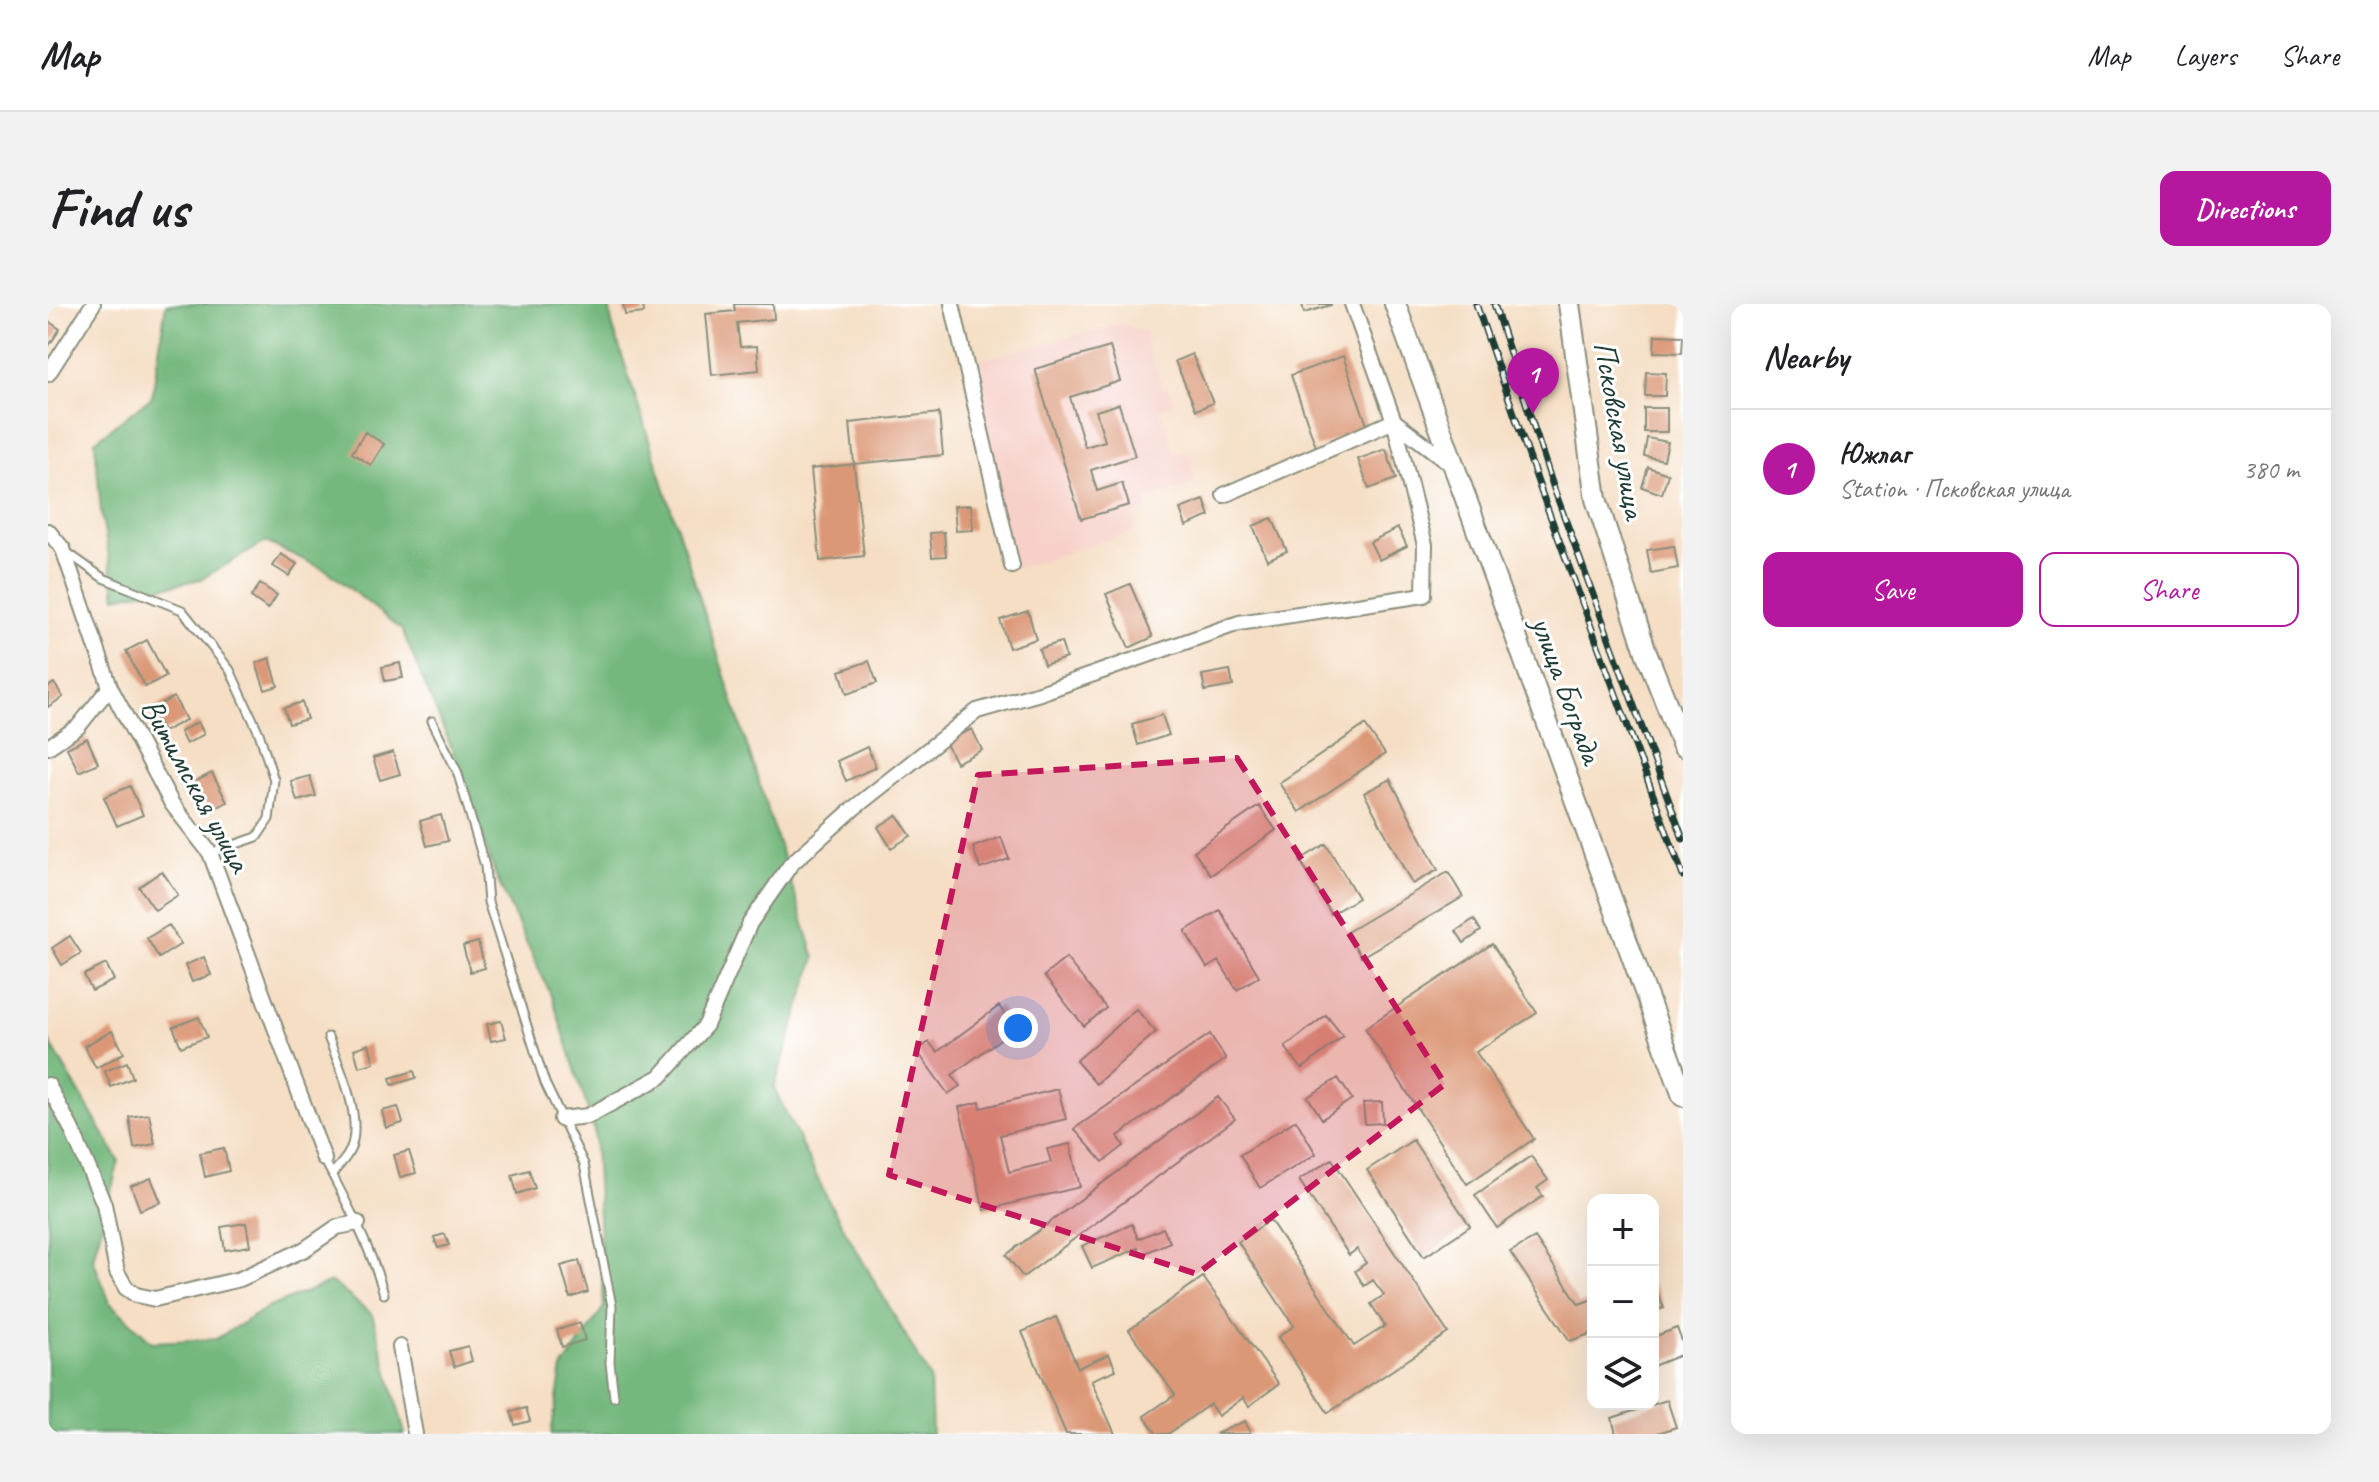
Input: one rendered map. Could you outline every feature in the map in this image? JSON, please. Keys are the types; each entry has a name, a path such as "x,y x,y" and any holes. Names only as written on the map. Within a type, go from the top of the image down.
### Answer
{"main road":[{"name":"улица Бограда","path":"1395,304 1683,1096"},
{"name":"Псковская улица","path":"1569,304 1596,499 1646,652 1683,746"}],"street":[{"path":"48,374 93,304"},
{"path":"952,304 1012,566"},
{"path":"561,1119 588,1116 660,1077 706,1025 750,923 791,864 854,808 977,711 1040,693 1239,623 1424,595 1425,545 1394,421 1352,304"},
{"path":"1394,421 1454,467"},
{"path":"1224,495 1394,421"},
{"name":"Витимская улица","path":"48,531 63,549 110,687 172,804 210,853 324,1159"},
{"path":"48,747 78,727 110,687"},
{"path":"48,1085 71,1128 104,1204 117,1272 126,1288 136,1295 155,1299 240,1279 305,1249 337,1227 358,1223"},
{"path":"400,1347 415,1434"}],"lane":[{"path":"63,549 103,578 182,610 230,670 259,733 274,780 269,819 257,837 210,853"},
{"path":"432,721 457,771 485,866 488,902 545,1083 584,1164 612,1306 610,1363 614,1397"},
{"path":"328,1037 348,1089 354,1132 350,1152 332,1174"},
{"path":"324,1159 358,1223 384,1294"}],"highlighted area":[{"path":"1237,758 1445,1084 1197,1274 889,1175 978,775"}],"shaded area":[{"path":"1121,324 1145,332 1163,389 1169,388 1174,402 1160,409 1175,453 1187,451 1197,484 1149,499 1146,510 1135,514 1135,531 1015,569 968,363"}],"green space":[{"path":"166,304 609,304 612,324 815,958 774,1088 830,1204 930,1378 932,1434 551,1434 562,1369 604,1307 594,1129 552,997 496,877 462,773 402,630 328,571 266,542 201,579 116,597 101,512 95,441 152,397"},
{"path":"48,1039 119,1161 93,1259 110,1303 152,1342 216,1339 267,1308 331,1282 372,1314 405,1434 48,1434"}],"building":[{"path":"623,304 643,304 644,313 625,315"},
{"path":"734,304 773,304 774,319 737,323 740,347 757,346 759,370 712,375 706,314 735,311"},
{"path":"1302,304 1331,304 1331,305 1304,313"},
{"path":"48,321 60,329 48,347"},
{"path":"1655,335 1683,336 1682,353 1654,352"},
{"path":"1110,347 1120,381 1070,397 1085,447 1105,441 1096,411 1119,404 1135,456 1091,470 1097,491 1122,483 1129,505 1081,519 1035,369"},
{"path":"1192,354 1213,403 1196,410 1175,361"},
{"path":"1343,356 1368,428 1316,447 1291,375"},
{"path":"1646,372 1666,373 1665,396 1645,396"},
{"path":"1644,408 1667,408 1667,432 1644,432"},
{"path":"939,413 943,455 854,464 850,423"},
{"path":"365,432 384,444 371,465 352,453"},
{"path":"1647,438 1668,442 1664,460 1644,456"},
{"path":"1386,449 1396,479 1369,489 1358,459"},
{"path":"854,464 864,556 820,561 811,469"},
{"path":"1648,467 1668,474 1662,494 1642,487"},
{"path":"1204,500 1210,516 1186,526 1180,509"},
{"path":"971,505 973,530 956,531 954,506"},
{"path":"1272,518 1287,551 1267,560 1253,526"},
{"path":"1398,528 1407,546 1379,560 1370,542"},
{"path":"944,532 946,556 932,557 930,533"},
{"path":"1674,546 1678,568 1651,573 1647,550"},
{"path":"281,554 297,564 289,576 273,566"},
{"path":"260,584 277,595 268,609 251,597"},
{"path":"1130,584 1153,637 1129,648 1106,594"},
{"path":"1028,611 1036,639 1009,648 1000,620"},
{"path":"147,640 166,676 145,687 126,651"},
{"path":"1061,642 1066,658 1044,665 1039,649"},
{"path":"270,658 278,686 265,690 256,663"},
{"path":"869,661 877,683 847,694 840,671"},
{"path":"400,663 403,678 385,681 382,667"},
{"path":"1230,670 1233,686 1205,691 1202,675"},
{"path":"54,683 63,697 48,707 48,687"},
{"path":"174,697 186,720 163,732 151,709"},
{"path":"302,702 307,719 289,724 284,708"},
{"path":"1162,715 1169,735 1138,745 1132,724"},
{"path":"198,722 204,734 186,744 180,732"},
{"path":"1365,725 1385,754 1299,812 1279,783"},
{"path":"972,729 982,750 956,763 945,742"},
{"path":"87,738 98,763 79,772 67,748"},
{"path":"867,747 876,767 846,781 837,761"},
{"path":"393,752 400,774 380,780 373,758"},
{"path":"212,773 227,802 207,812 192,783"},
{"path":"310,776 316,796 297,801 291,781"},
{"path":"1390,779 1438,870 1412,884 1364,793"},
{"path":"130,786 143,815 117,826 104,797"},
{"path":"1259,806 1276,830 1211,875 1194,851"},
{"path":"441,815 448,841 427,846 420,821"},
{"path":"897,815 911,836 891,848 878,827"},
{"path":"1001,837 1009,859 980,869 973,847"},
{"path":"1326,844 1358,898 1331,914 1300,860"},
{"path":"162,871 178,895 155,910 139,887"},
{"path":"1448,872 1463,897 1361,957 1347,932"},
{"path":"1220,910 1259,976 1237,990 1219,961 1207,968 1185,931"},
{"path":"1474,919 1481,931 1464,943 1456,931"},
{"path":"169,925 181,944 159,958 147,938"},
{"path":"70,936 81,953 62,965 52,948"},
{"path":"478,942 485,968 470,972 463,946"},
{"path":"1492,944 1537,1013 1476,1052 1534,1139 1467,1184 1365,1028"},
{"path":"204,957 211,975 192,982 185,965"},
{"path":"1066,958 1106,1008 1084,1026 1044,976"},
{"path":"106,964 114,980 92,991 84,975"},
{"path":"999,1006 1015,1028 952,1075 960,1086 948,1094 917,1051 929,1042 937,1052"},
{"path":"1136,1009 1156,1032 1096,1084 1076,1061"},
{"path":"1326,1015 1343,1036 1302,1069 1285,1047"},
{"path":"199,1017 207,1037 181,1047 173,1027"},
{"path":"501,1021 506,1038 491,1041 487,1024"},
{"path":"112,1031 124,1053 96,1068 84,1046"},
{"path":"1210,1034 1226,1059 1118,1136 1124,1146 1103,1162 1074,1129"},
{"path":"369,1044 374,1063 359,1067 354,1049"},
{"path":"127,1062 133,1078 111,1087 105,1071"},
{"path":"414,1071 416,1078 392,1085 390,1078"},
{"path":"1338,1078 1352,1099 1322,1119 1308,1097"},
{"path":"1058,1089 1066,1119 1000,1135 1009,1172 1051,1162 1047,1149 1070,1144 1080,1187 984,1210 959,1107 980,1102 981,1108"},
{"path":"1218,1097 1235,1119 1023,1277 1006,1255"},
{"path":"1382,1102 1383,1123 1365,1124 1363,1103"},
{"path":"398,1107 403,1123 386,1128 382,1111"},
{"path":"149,1114 155,1144 134,1148 129,1117"},
{"path":"1296,1120 1316,1154 1260,1188 1240,1155"},
{"path":"1413,1140 1470,1226 1424,1257 1367,1170"},
{"path":"224,1148 229,1171 205,1177 200,1153"},
{"path":"409,1151 416,1173 400,1177 394,1155"},
{"path":"1531,1156 1548,1180 1537,1188 1543,1196 1497,1228 1475,1195"},
{"path":"1332,1159 1448,1333 1328,1413 1278,1337 1294,1326 1238,1242 1270,1220 1354,1346 1385,1326 1371,1304 1384,1295 1373,1280 1364,1286 1355,1271 1366,1263 1357,1249 1349,1255 1299,1180"},
{"path":"529,1170 535,1188 517,1194 512,1175"},
{"path":"151,1178 161,1202 140,1210 131,1186"},
{"path":"246,1223 250,1246 225,1250 221,1227"},
{"path":"1132,1224 1138,1239 1163,1228 1170,1242 1141,1255 1138,1248 1092,1268 1082,1246"},
{"path":"445,1234 449,1245 438,1248 434,1237"},
{"path":"1535,1238 1579,1304 1587,1301 1587,1335 1570,1341 1510,1252"},
{"path":"579,1261 588,1292 570,1298 561,1266"},
{"path":"1203,1277 1279,1384 1249,1406 1243,1398 1218,1416 1210,1404 1168,1434 1157,1434 1144,1416 1175,1395 1129,1330"},
{"path":"1056,1317 1078,1368 1109,1354 1116,1370 1091,1380 1115,1434 1066,1434 1022,1332"},
{"path":"580,1323 585,1340 562,1347 557,1330"},
{"path":"1677,1328 1683,1354 1659,1364 1659,1335"},
{"path":"468,1346 472,1361 454,1367 449,1351"},
{"path":"1667,1400 1676,1427 1655,1434 1616,1434 1612,1418 1636,1410 1659,1410 1659,1403"},
{"path":"526,1408 530,1421 515,1425 511,1412"},
{"path":"1245,1421 1251,1434 1216,1434"}],"railway":[{"path":"1476,304 1541,491 1683,876"},
{"path":"1494,304 1553,486 1683,839"}],"place":[{"name":"Южлаг","path":"1533,414"}]}
